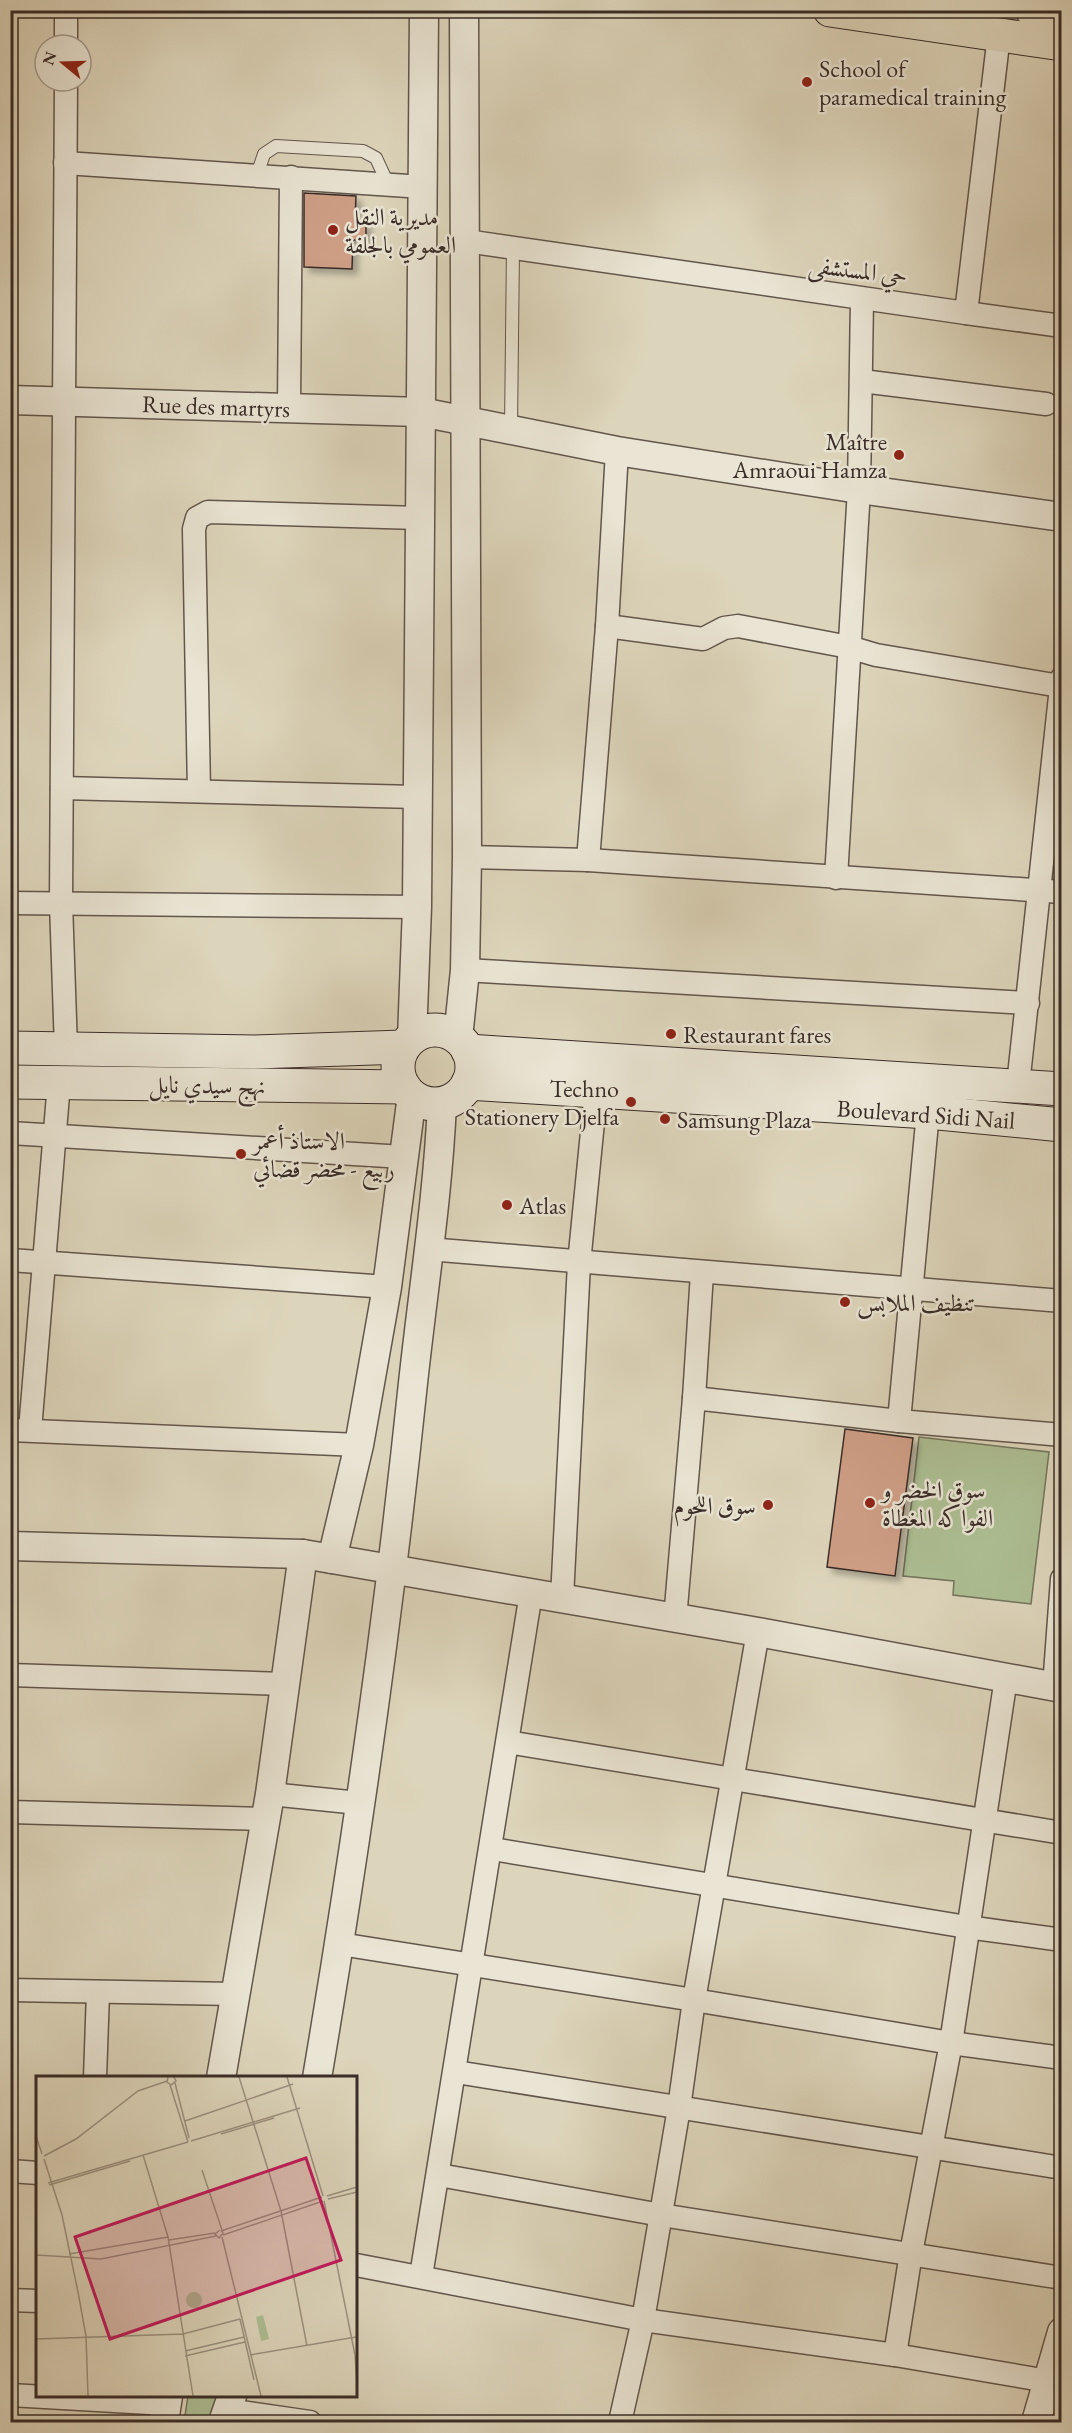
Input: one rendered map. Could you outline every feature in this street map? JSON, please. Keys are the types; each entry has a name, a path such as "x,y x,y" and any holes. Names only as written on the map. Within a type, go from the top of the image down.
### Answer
{"main road":[{"path":"830,10 1062,44"},
{"path":"1032,10 1062,14"},
{"path":"430,1030 449,1033 463,1044 471,1072 468,1083 452,1099 419,1095 398,1067 407,1043 430,1030"},
{"name":"نهج سيدي نايل","path":"10,1048 255,1052 407,1043"},
{"name":"Boulevard Sidi Nail","path":"463,1044 1062,1089"},
{"name":"نهج سيدي نايل","path":"10,1082 419,1095"},
{"name":"Boulevard Sidi Nail","path":"468,1083 928,1112 1062,1125"}],"street":[{"path":"66,10 66,33"},
{"path":"407,1043 417,907 416,796 422,412 424,10"},
{"path":"463,1044 467,857 464,10"},
{"path":"966,313 999,35"},
{"path":"66,93 61,903 66,1049"},
{"path":"65,163 423,187"},
{"path":"289,408 291,177"},
{"name":"حي المستشفى","path":"466,241 1062,326"},
{"path":"836,878 859,489 862,299"},
{"path":"862,381 1046,404"},
{"name":"Rue des martyrs","path":"10,400 422,412 511,428 616,451 859,489 1062,517"},
{"path":"588,860 607,626 616,451"},
{"path":"199,791 194,529 197,518 208,512 419,518"},
{"path":"607,626 703,639 724,628 738,626 849,647 876,656 1061,682 1018,1085"},
{"path":"62,788 416,796"},
{"path":"467,857 588,860 1062,892"},
{"path":"10,903 417,907"},
{"path":"465,970 1028,1003"},
{"path":"59,1083 44,1263 20,1430 359,1445"},
{"path":"562,1598 579,1263 596,1092"},
{"path":"332,1559 359,1445 387,1287 404,1157 419,1095"},
{"path":"316,2076 339,1944 393,1569 440,1160 419,1095"},
{"path":"899,1421 928,1112"},
{"path":"10,1133 404,1157"},
{"path":"428,1249 1062,1301"},
{"path":"10,1260 387,1287"},
{"path":"675,1618 702,1273"},
{"path":"694,1398 899,1421 1062,1435"},
{"path":"10,1546 303,1554 758,1632 1058,1688 1062,1579"},
{"path":"220,2076 267,1807 303,1554"},
{"path":"421,2277 492,1849 531,1593"},
{"path":"620,2422 643,2320 679,2108 694,2000 758,1632"},
{"path":"10,1675 284,1684"},
{"path":"895,2355 911,2253 951,2043 1006,1678"},
{"path":"508,1742 1062,1833"},
{"path":"10,1812 359,1803"},
{"path":"492,1849 967,1927 1062,1940"},
{"path":"339,1944 951,2043 1062,2058"},
{"path":"10,1990 235,1994"},
{"path":"95,2076 98,1992"},
{"path":"456,2072 1062,2168"},
{"path":"10,2171 36,2173"},
{"path":"439,2175 661,2215 1062,2278"},
{"path":"357,2265 643,2320 895,2355 1048,2381"},
{"path":"10,2300 36,2301"},
{"path":"1036,2422 1062,2332"},
{"path":"10,2395 166,2407"},
{"path":"227,2409 310,2422"}],"lane":[{"path":"257,175 264,154 276,146 363,151 376,158 388,184"},
{"path":"511,428 513,248"}],"green space":[{"path":"919,1437 1049,1452 1031,1604 953,1595 954,1581 903,1576"},
{"path":"188,2397 221,2397 211,2422 184,2422"}],"building":[{"name":"مديرية النقل العمومي بالجلفة","path":"304,193 356,196 355,221 366,221 366,240 353,240 352,269 304,267"},
{"name":"سوق الخضر و الفواكه المغطاة","path":"845,1429 913,1438 895,1576 827,1567"}],"place":[{"name":"School of paramedical training","path":"807,82"},
{"name":"مديرية النقل العمومي بالجلفة","path":"333,230"},
{"name":"Maître Amraoui Hamza","path":"899,455"},
{"name":"Restaurant fares","path":"671,1034"},
{"name":"Techno Stationery Djelfa","path":"631,1102"},
{"name":"Samsung Plaza","path":"665,1119"},
{"name":"الاستاذ أعمر ربيع - محضر قضائي","path":"241,1154"},
{"name":"Atlas","path":"507,1205"},
{"name":"تنظيف الملابس","path":"845,1302"},
{"name":"سوق الخضر و الفواكه المغطاة","path":"870,1503"},
{"name":"سوق اللحوم","path":"768,1505"}]}
